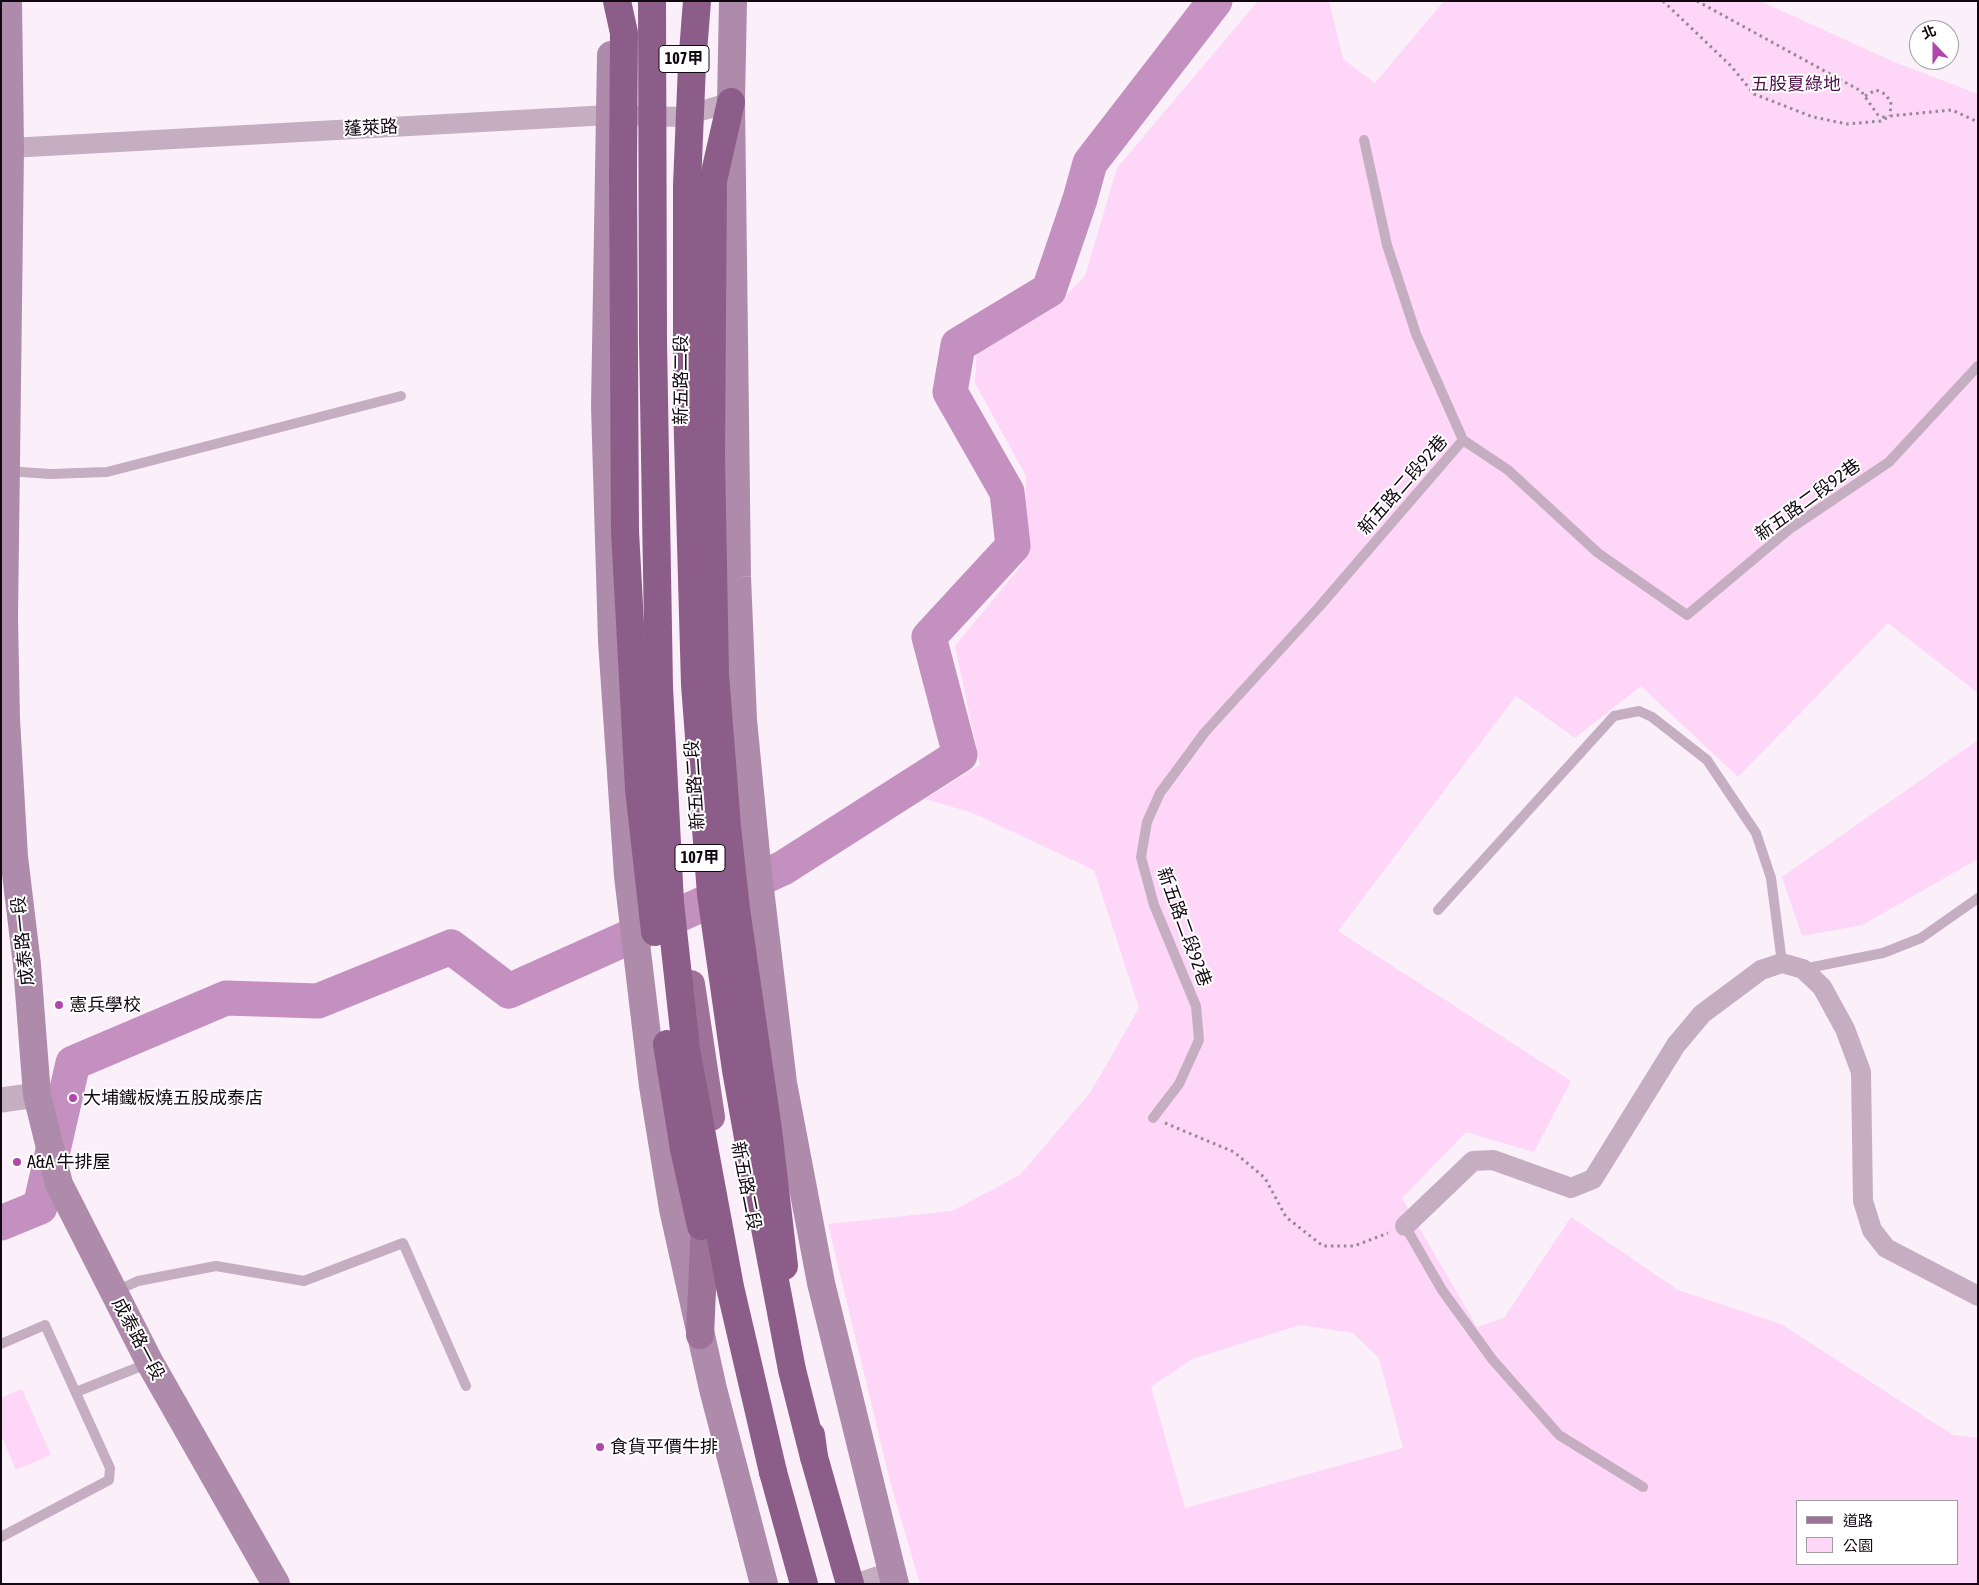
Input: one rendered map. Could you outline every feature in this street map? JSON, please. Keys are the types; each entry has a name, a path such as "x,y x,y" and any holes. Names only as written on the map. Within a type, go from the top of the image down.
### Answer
{"highway":[{"path":"615,1 624,34 616,116 625,531 638,789 668,1054 684,1149 715,1290 773,1472 804,1584"},
{"path":"652,1 659,688 670,903 686,1049 730,1287 773,1472"},
{"path":"698,1 692,65 687,185 687,403 695,685 711,894 750,1149 792,1370 814,1457 850,1584"},
{"path":"731,102 713,181 711,456 715,674 736,909 768,1130 786,1282 814,1457"}],"main road":[{"name":"成泰路一段","path":"8,1 5,71 10,148 5,249 4,720 14,856 27,965 37,1096 59,1184 150,1363 276,1584"},
{"name":"新五路二段","path":"663,1 670,117 683,573 703,895 731,1107 763,1279 782,1372 840,1584"},
{"name":"新五路二段","path":"686,1 670,117 666,687 687,956 710,1110 742,1294 760,1376 816,1584"},
{"name":"107甲","path":"733,1 731,102 737,577 743,720 756,864 783,1083 821,1283 894,1579"},
{"path":"616,116 605,406 612,641 628,876 653,1086 673,1209 700,1335 764,1584"},
{"path":"700,1335 710,1110"}],"street":[{"name":"蓬萊路","path":"10,148 616,116 670,117 731,102"},
{"path":"1405,1226 1473,1161 1493,1160 1570,1188 1593,1179 1676,1045 1702,1014 1761,970 1782,964 1803,969 1822,987 1845,1029 1861,1072 1863,1201 1872,1230 1886,1248 1978,1296"},
{"path":"1,1100 37,1096"},
{"path":"862,1584 894,1579"}],"lane":[{"path":"1364,140 1387,245 1416,334 1463,440"},
{"name":"新五路二段92巷","path":"1153,1118 1179,1084 1199,1040 1196,1006 1154,905 1141,857 1147,822 1160,793 1205,732 1320,607 1463,440 1508,470 1598,553 1687,615 1791,528 1889,462 1978,366"},
{"path":"6,471 50,474 106,472 401,396"},
{"path":"1438,910 1614,716 1639,711 1652,717 1707,760 1756,833 1771,878 1782,964"},
{"path":"1803,969 1884,953 1921,938 1978,898"},
{"path":"1405,1226 1442,1290 1492,1358 1559,1435 1643,1487"},
{"path":"114,1292 138,1281 216,1266 304,1282 403,1244 466,1386"},
{"path":"1,1344 45,1325 110,1468 109,1480 1,1536"},
{"path":"76,1392 150,1363"}],"path":[{"path":"1663,1 1731,66 1754,94 1813,117 1847,124 1881,121 1888,117 1891,102 1885,94 1876,90 1865,96"},
{"path":"1697,1 1861,91 1878,116 1888,117 1952,110 1978,122"},
{"path":"1153,1118 1234,1152 1265,1178 1286,1217 1323,1246 1354,1246 1405,1226"}],"green space":[{"name":"五股夏綠地","path":"1258,1 1329,1 1343,59 1375,83 1444,1 1760,1 1909,68 1909,70 1915,70 1978,94 1978,693 1888,623 1738,777 1641,686 1575,738 1516,696 1338,931 1571,1081 1534,1152 1466,1132 1402,1198 1477,1327 1504,1318 1571,1217 1678,1290 1781,1324 1953,1435 1978,1438 1978,1584 920,1584 890,1481 828,1224 952,1211 1020,1175 1090,1093 1139,1008 1094,870 973,813 925,799 980,765 955,646 1024,562 1026,476 975,383 977,352 1053,309 1085,276 1117,168","holes":["1300,1325 1353,1333 1379,1358 1403,1448 1185,1508 1151,1387 1192,1359"]},
{"path":"1978,740 1978,859 1862,925 1802,936 1782,877"},
{"path":"22,1389 51,1455 16,1470 1,1435 1,1398"}],"waterway":[{"path":"1,1223 40,1207 73,1063 226,998 318,1001 451,947 509,991 783,868 960,755 929,637 1013,546 1007,492 950,392 958,345 1049,290 1080,199 1090,163 1215,1"}],"place":[{"name":"憲兵學校","path":"59,1005"},
{"name":"大埔鐵板燒五股成泰店","path":"73,1098"},
{"name":"A&A 牛排屋","path":"17,1162"},
{"name":"食貨平價牛排","path":"600,1447"}]}
